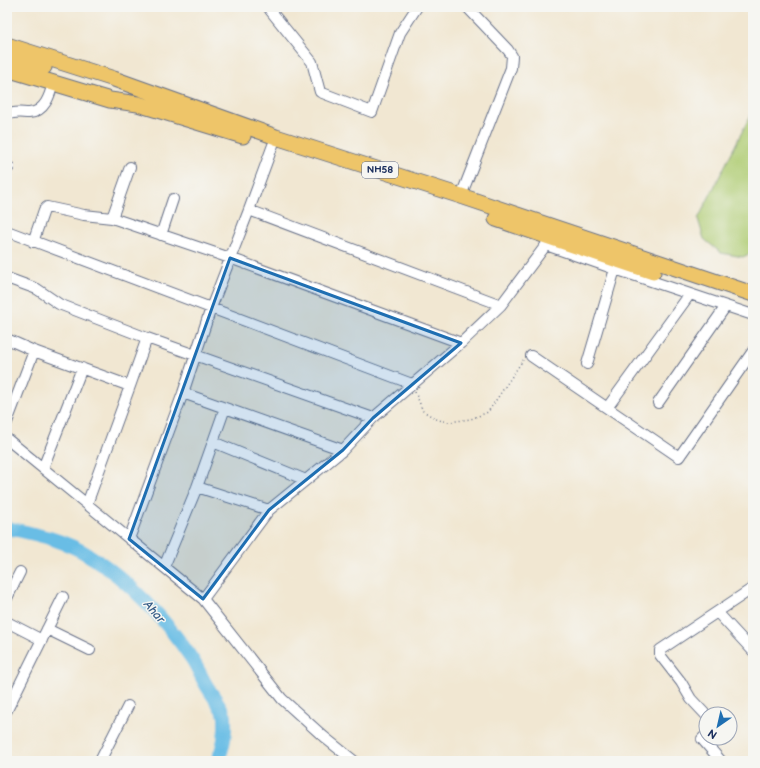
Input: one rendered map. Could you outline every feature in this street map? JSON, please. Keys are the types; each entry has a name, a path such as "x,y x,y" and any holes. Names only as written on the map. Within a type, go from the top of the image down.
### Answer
{"highway":[{"name":"NH58","path":"7,44 114,79 139,97 753,294"},
{"path":"7,56 139,97"},
{"name":"NH58","path":"7,69 110,100 139,97"},
{"name":"NH58","path":"460,201 546,240 753,305"}],"street":[{"path":"273,7 270,10 312,62 320,92 372,112 400,33 417,7"},
{"path":"460,201 511,68 512,56 467,7"},
{"path":"7,115 18,112 34,112 42,107 48,99 53,83"},
{"path":"129,539 183,393 211,308 274,141"},
{"path":"112,218 130,167"},
{"path":"161,235 173,199"},
{"path":"33,242 44,210 47,207 84,215 112,218 230,258 461,343"},
{"path":"249,210 501,304"},
{"path":"7,231 412,384"},
{"path":"203,599 269,510 343,450 373,418 461,343 501,304 546,240 615,269 753,315"},
{"path":"587,364 615,269"},
{"path":"7,278 37,289 59,304 147,338 373,418"},
{"path":"607,408 690,294"},
{"path":"658,403 726,306"},
{"path":"87,504 147,338"},
{"path":"7,340 130,386"},
{"path":"7,422 34,351"},
{"path":"531,356 679,457 753,351"},
{"path":"43,468 82,368"},
{"path":"183,393 343,450"},
{"path":"164,567 197,487 225,408"},
{"path":"7,439 203,599 282,699 324,737 354,761"},
{"path":"214,442 306,480"},
{"path":"197,487 269,510"},
{"path":"7,598 20,572"},
{"path":"698,706 690,699 681,682 660,655 660,650 753,588"},
{"path":"7,710 63,597"},
{"path":"718,612 753,651"},
{"path":"7,622 42,640"},
{"path":"47,629 90,650"},
{"path":"100,761 128,706"},
{"path":"708,746 722,761"}],"path":[{"path":"412,384 423,411 438,420 449,422 471,419 488,412 524,357 531,356"}],"highlighted area":[{"path":"230,258 461,343 373,418 343,450 269,510 203,599 129,539"}],"green space":[{"path":"753,110 753,252 743,257 721,253 704,239 698,219"}],"waterway":[{"name":"Ahar","path":"7,528 50,538 80,550 119,577 159,616 192,659 224,714 225,733 217,761"}]}
